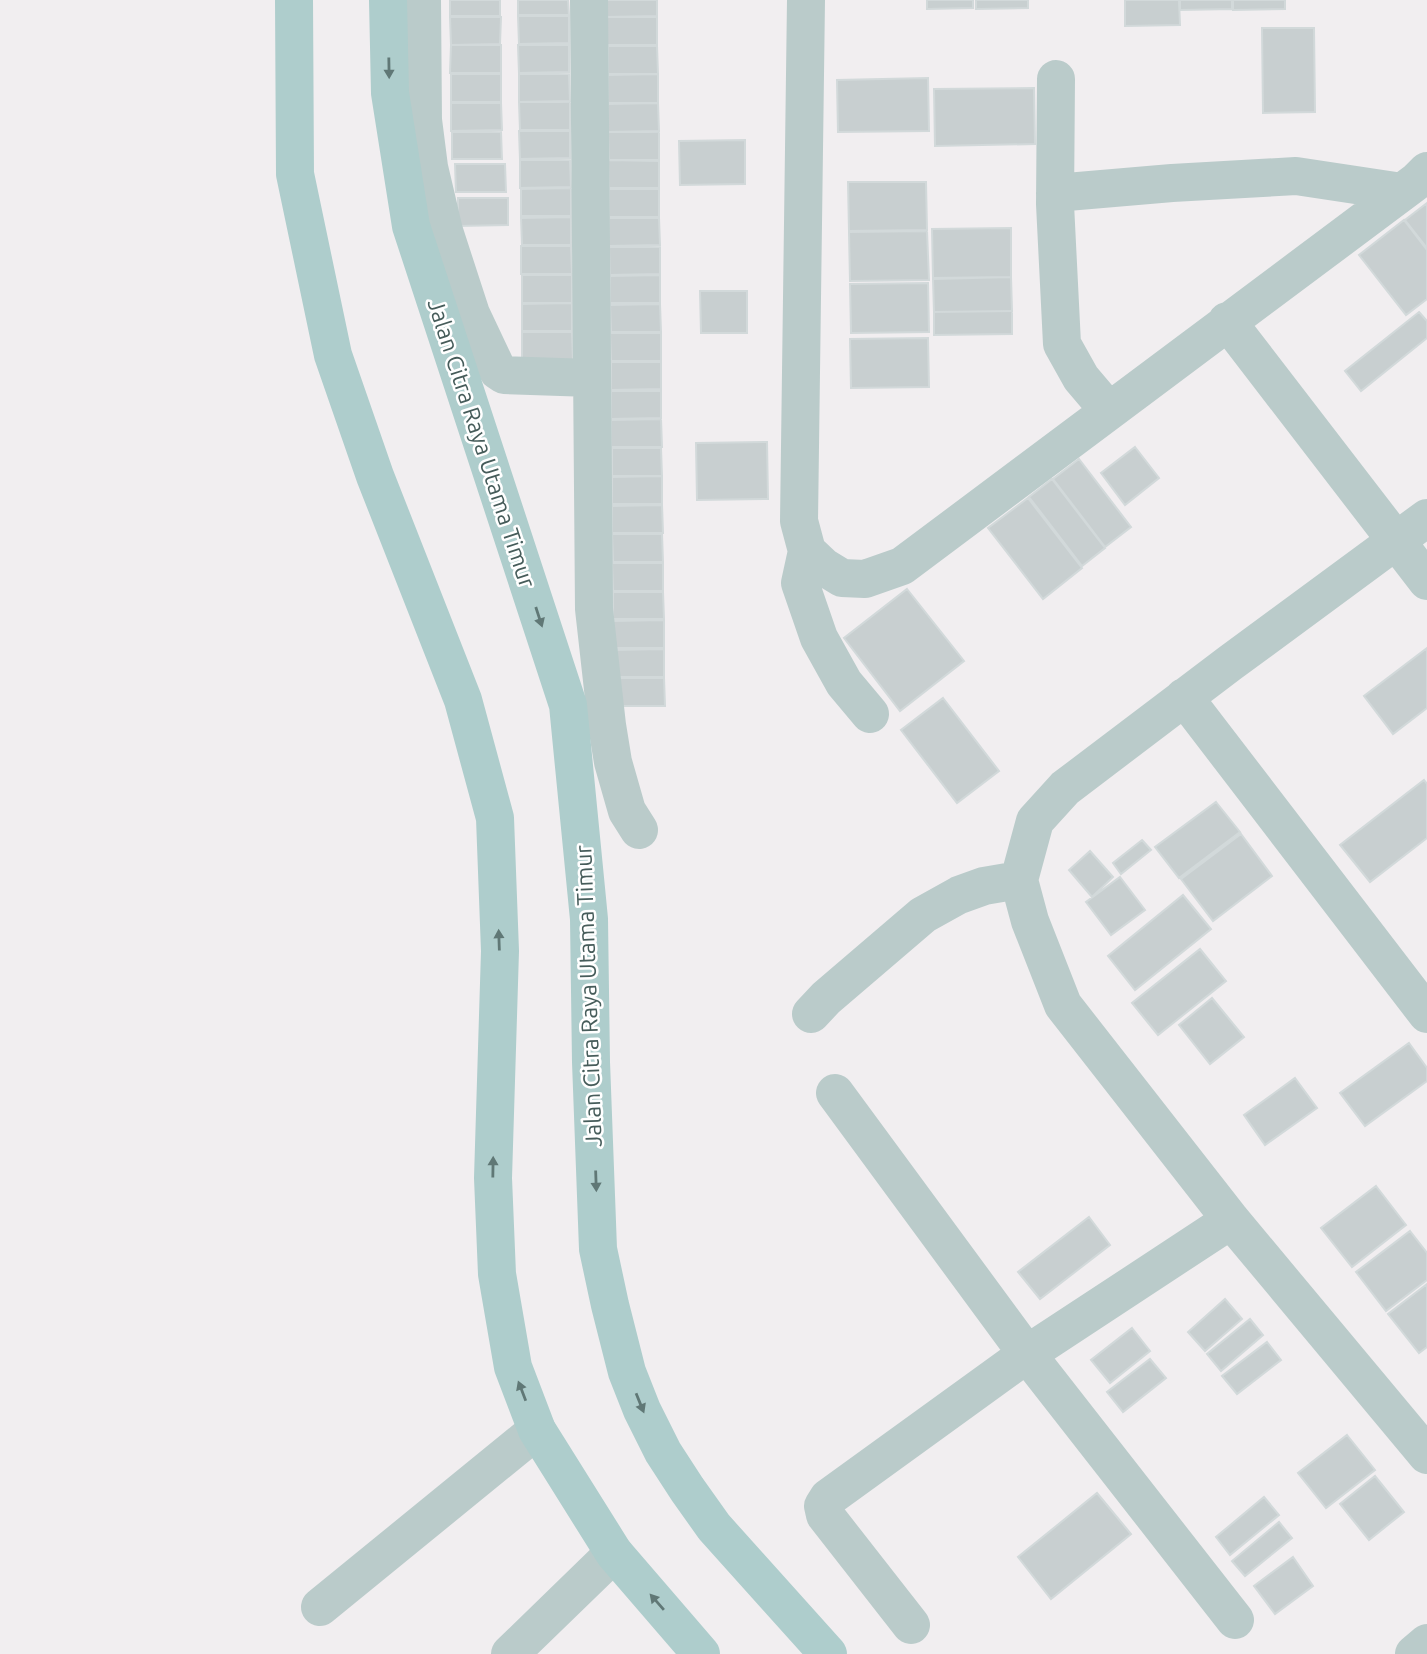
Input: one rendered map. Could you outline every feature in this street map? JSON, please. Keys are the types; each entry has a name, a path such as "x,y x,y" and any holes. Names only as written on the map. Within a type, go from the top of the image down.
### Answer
{"main road":[{"path":"294,0 295,174 333,355 374,476 463,700 495,818 500,951 493,1178 497,1274 513,1367 537,1430 614,1553 701,1654"},
{"name":"Jalan Citra Raya Utama Timur","path":"388,0 390,93 411,226 568,705 589,919 598,1249 627,1371 642,1410 663,1452 713,1527 828,1654"}],"street":[{"path":"422,0 424,120 429,167 444,231 471,314 498,371 504,375 591,378"},
{"path":"589,0 592,575 599,663 613,762 628,811 639,830"},
{"path":"806,0 799,521 807,551 800,583 819,638 844,683 870,715"},
{"path":"1056,79 1055,193 1062,344 1081,378 1109,411"},
{"path":"1055,193 1296,176 1414,181"},
{"path":"807,551 842,578 866,579 902,566 1414,181"},
{"path":"1227,321 1427,581"},
{"path":"1427,519 1065,788 1035,821 1019,880 1030,920 1063,1005 1231,1220 1427,1455"},
{"path":"1184,697 1427,1014"},
{"path":"811,1014 923,915 959,895 984,886 1019,880"},
{"path":"835,1093 1027,1354 1235,1620"},
{"path":"911,1625 825,1515 823,1506 828,1498 1027,1354 1231,1220"},
{"path":"320,1607 537,1430"},
{"path":"510,1654 614,1553"},
{"path":"1413,1654 1427,1643"}],"building":[{"path":"450,0 500,0 500,16 450,16"},
{"path":"518,0 568,0 569,15 518,15"},
{"path":"607,0 657,0 657,16 607,17"},
{"path":"927,0 973,0 973,8 927,9"},
{"path":"976,0 1028,0 1028,8 976,9"},
{"path":"1125,0 1179,0 1180,25 1125,26"},
{"path":"1180,0 1232,0 1232,9 1180,10"},
{"path":"1233,0 1285,0 1285,9 1233,10"},
{"path":"518,16 569,16 569,43 519,44"},
{"path":"450,17 501,17 500,44 451,45"},
{"path":"607,17 657,17 657,45 607,45"},
{"path":"1262,28 1314,28 1315,112 1263,113"},
{"path":"451,45 501,45 501,73 450,73"},
{"path":"518,45 569,45 569,72 519,73"},
{"path":"608,46 657,46 658,74 608,74"},
{"path":"451,74 501,74 501,102 451,102"},
{"path":"519,74 569,74 570,101 519,102"},
{"path":"658,74 658,103 608,103 608,75"},
{"path":"928,78 929,131 838,132 837,80"},
{"path":"1034,88 1035,144 935,146 934,89"},
{"path":"519,102 570,102 570,130 520,130"},
{"path":"451,103 501,103 502,130 451,131"},
{"path":"658,103 659,131 608,132 608,104"},
{"path":"519,131 570,131 570,158 520,159"},
{"path":"452,132 501,132 502,159 452,159"},
{"path":"608,132 659,132 659,160 609,160"},
{"path":"745,140 745,184 680,185 679,141"},
{"path":"520,160 570,160 571,187 520,188"},
{"path":"608,160 659,161 659,188 609,188"},
{"path":"455,164 505,164 506,192 456,192"},
{"path":"848,182 926,182 927,230 849,231"},
{"path":"571,188 571,216 521,216 521,189"},
{"path":"609,189 659,189 659,217 609,217"},
{"path":"458,198 508,198 508,225 458,226"},
{"path":"1427,203 1427,248 1405,220"},
{"path":"571,217 571,245 522,245 521,218"},
{"path":"609,218 659,218 660,245 609,246"},
{"path":"1404,220 1427,250 1427,299 1406,315 1359,255"},
{"path":"1011,228 1011,277 933,278 932,229"},
{"path":"927,231 929,280 850,281 849,232"},
{"path":"521,246 571,246 572,274 521,274"},
{"path":"609,247 660,247 660,274 610,275"},
{"path":"522,275 572,275 572,303 522,303"},
{"path":"660,275 660,303 610,303 610,276"},
{"path":"1011,277 1012,311 934,312 933,279"},
{"path":"928,283 929,332 851,333 850,284"},
{"path":"700,291 747,291 747,333 701,333"},
{"path":"572,303 572,331 522,331 522,304"},
{"path":"660,304 661,332 611,332 610,305"},
{"path":"1012,311 1012,334 934,335 934,312"},
{"path":"1419,312 1427,321 1427,338 1361,391 1345,371"},
{"path":"522,332 572,332 573,360 522,360"},
{"path":"610,333 661,333 661,361 611,361"},
{"path":"928,338 929,387 851,388 850,339"},
{"path":"611,362 661,362 661,389 611,390"},
{"path":"611,391 661,391 661,418 611,419"},
{"path":"661,419 662,447 611,447 611,420"},
{"path":"767,442 768,499 697,500 696,443"},
{"path":"1135,447 1159,478 1125,505 1101,473"},
{"path":"612,448 661,448 662,476 612,476"},
{"path":"1079,459 1131,527 1105,547 1053,479"},
{"path":"662,476 662,504 612,504 612,477"},
{"path":"1052,479 1105,548 1082,566 1029,497"},
{"path":"1028,498 1082,568 1043,599 988,528"},
{"path":"662,505 663,533 612,533 612,506"},
{"path":"612,534 662,534 663,562 613,562"},
{"path":"612,563 663,563 663,591 613,591"},
{"path":"907,589 964,661 900,711 844,638"},
{"path":"613,592 663,592 664,619 613,619"},
{"path":"664,620 664,648 614,648 613,621"},
{"path":"1427,648 1427,708 1393,734 1364,696"},
{"path":"664,649 664,677 614,677 613,650"},
{"path":"614,678 664,678 665,706 614,706"},
{"path":"943,698 999,771 957,803 901,730"},
{"path":"1424,780 1427,784 1427,838 1370,882 1340,845"},
{"path":"1216,802 1240,832 1179,878 1155,847"},
{"path":"1241,834 1272,876 1213,921 1181,879"},
{"path":"1142,840 1151,850 1121,874 1113,863"},
{"path":"1090,851 1113,877 1092,897 1069,870"},
{"path":"1120,877 1145,910 1111,935 1086,902"},
{"path":"1183,895 1211,929 1135,990 1108,956"},
{"path":"1200,949 1226,981 1158,1035 1132,1003"},
{"path":"1212,998 1244,1037 1210,1064 1179,1025"},
{"path":"1409,1043 1427,1068 1427,1081 1365,1126 1340,1093"},
{"path":"1295,1078 1317,1108 1265,1145 1244,1115"},
{"path":"1376,1186 1406,1225 1352,1267 1321,1228"},
{"path":"1089,1217 1110,1245 1040,1299 1018,1272"},
{"path":"1410,1231 1427,1253 1427,1280 1386,1311 1356,1272"},
{"path":"1427,1284 1427,1347 1419,1353 1388,1314"},
{"path":"1225,1299 1242,1319 1205,1351 1188,1332"},
{"path":"1250,1319 1263,1335 1221,1371 1207,1354"},
{"path":"1132,1328 1150,1351 1110,1383 1091,1360"},
{"path":"1267,1342 1281,1360 1237,1394 1222,1376"},
{"path":"1150,1359 1166,1378 1123,1412 1107,1392"},
{"path":"1347,1435 1375,1470 1326,1508 1298,1473"},
{"path":"1375,1476 1404,1512 1369,1540 1340,1504"},
{"path":"1097,1493 1131,1534 1051,1599 1018,1557"},
{"path":"1264,1497 1279,1515 1230,1555 1216,1537"},
{"path":"1279,1522 1292,1538 1245,1576 1232,1561"},
{"path":"1293,1557 1313,1586 1275,1614 1254,1586"}]}
